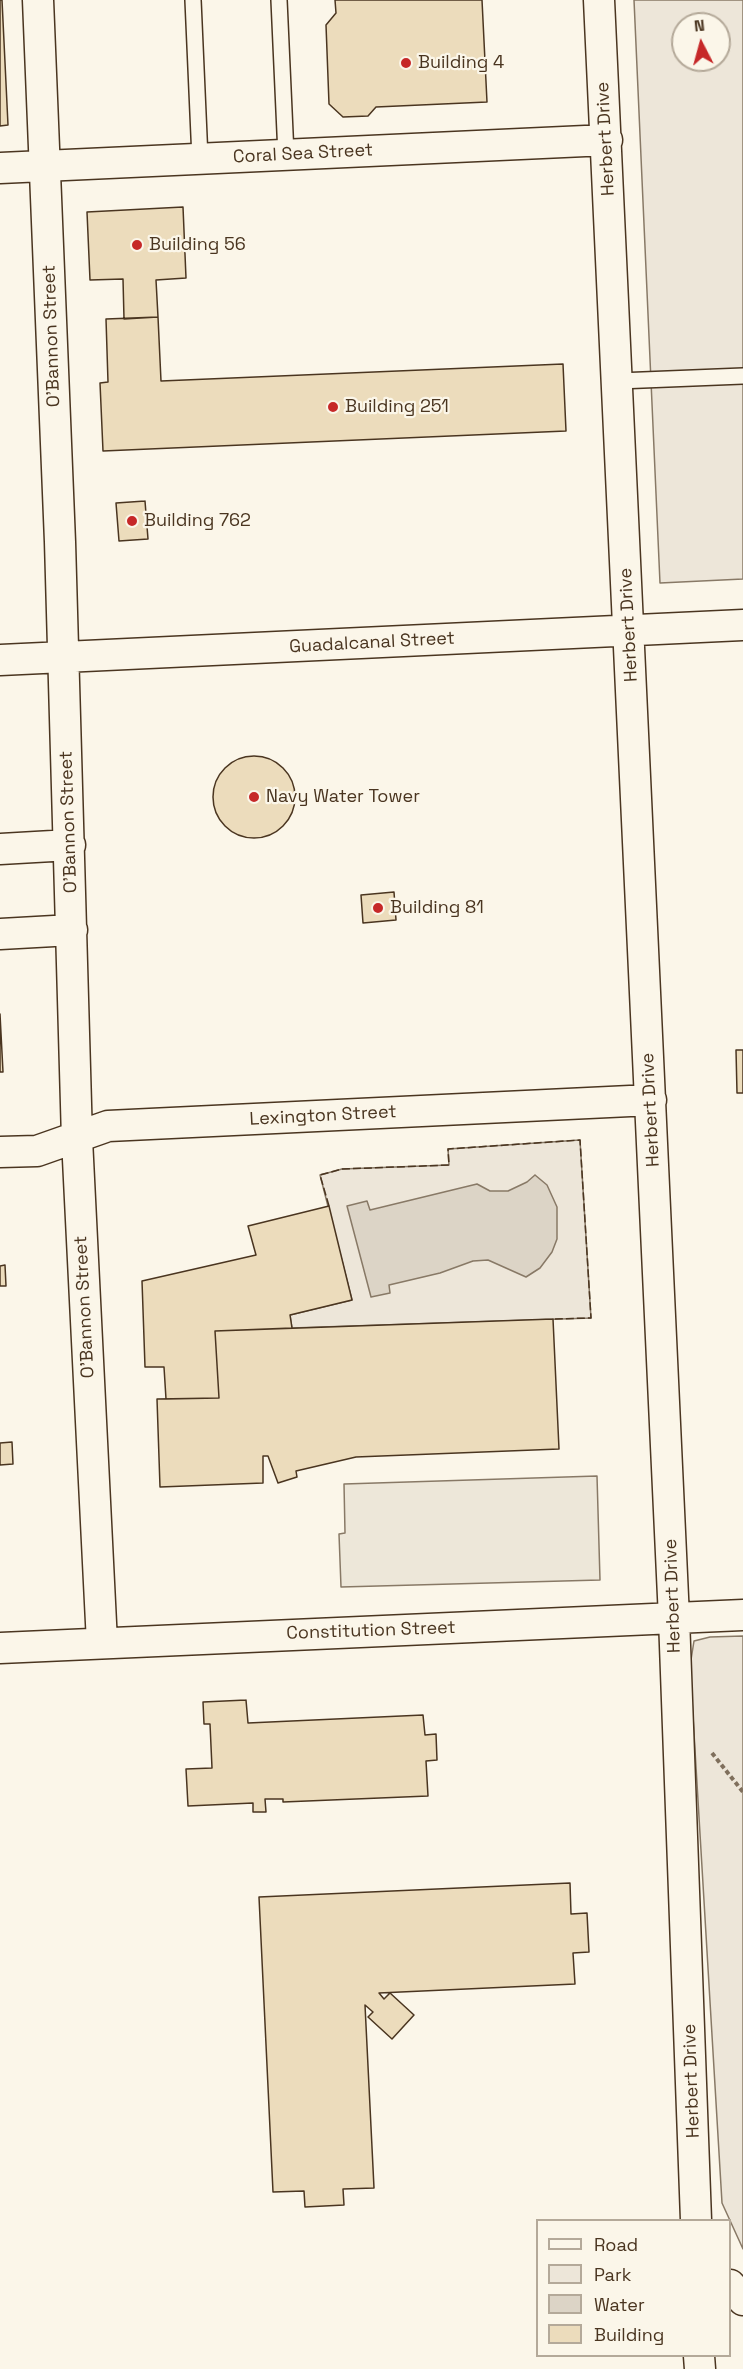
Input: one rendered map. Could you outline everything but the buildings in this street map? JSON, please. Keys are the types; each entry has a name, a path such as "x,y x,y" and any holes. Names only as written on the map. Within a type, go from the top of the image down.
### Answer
{"street":[{"name":"O'Bannon Street","path":"38,0 64,658 77,1138 102,1643"},
{"name":"Herbert Drive","path":"599,0 674,1618 696,2219"},
{"name":"Coral Sea Street","path":"0,168 607,140"},
{"name":"Guadalcanal Street","path":"0,660 743,625"},
{"path":"0,849 70,845"},
{"path":"0,934 72,930"},
{"name":"Lexington Street","path":"0,1152 37,1151 108,1126 651,1100"},
{"name":"Constitution Street","path":"0,1648 743,1615"},
{"path":"731,2287 743,2300"}],"lane":[{"path":"193,0 200,159"},
{"path":"279,0 286,155"},
{"path":"618,381 743,376"}],"path":[{"path":"708,1747 743,1792"}],"green space":[{"path":"634,0 743,0 743,579 660,583"},
{"path":"580,1140 591,1318 292,1328 290,1315 352,1300 320,1175 342,1169 449,1165 448,1149"},
{"path":"743,1636 743,2249 722,2203 690,1666 694,1641 710,1637"}],"shaded area":[{"path":"597,1476 600,1580 341,1587 339,1534 345,1533 344,1484"}],"water":[{"path":"535,1175 547,1185 557,1207 557,1239 552,1252 540,1268 526,1277 488,1260 473,1261 440,1273 389,1285 390,1293 371,1297 347,1206 367,1201 370,1210 477,1184 490,1191 508,1191 527,1182"}],"fence":[{"path":"329,1206 320,1175 342,1169 449,1165 448,1149 580,1140 591,1318 553,1319"}],"place":[{"name":"Building 4","path":"406,63"},
{"name":"Building 56","path":"137,245"},
{"name":"Building 251","path":"333,407"},
{"name":"Building 762","path":"132,521"},
{"name":"Navy Water Tower","path":"254,797"},
{"name":"Building 81","path":"378,908"}]}
